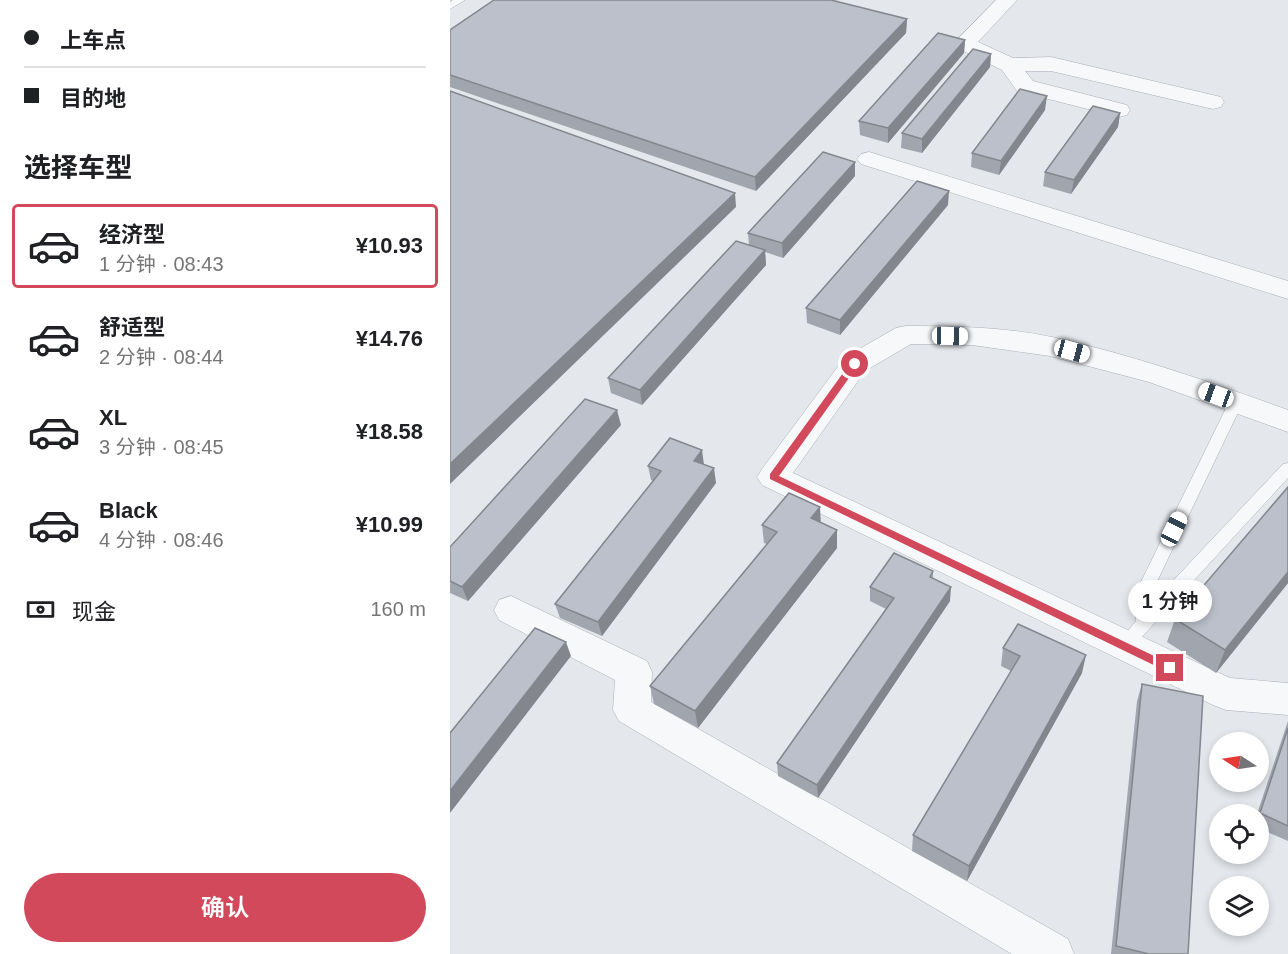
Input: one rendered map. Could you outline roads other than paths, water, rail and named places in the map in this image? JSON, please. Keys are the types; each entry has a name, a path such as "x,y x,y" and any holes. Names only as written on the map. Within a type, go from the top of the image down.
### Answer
{"street":[{"path":"1007,0 964,44 1010,65 1051,64 1213,102"},
{"path":"1010,65 1025,86 1119,110"},
{"path":"869,159 1288,290"},
{"path":"1288,422 1157,374 1050,346 972,336 906,335 855,364 773,477 1134,635 1226,694 1288,699"},
{"path":"511,610 634,672 632,710 1053,954"}],"lane":[{"path":"450,6 460,0"},
{"path":"1134,635 1144,592 1236,402"},
{"path":"1134,635 1288,468"}]}
